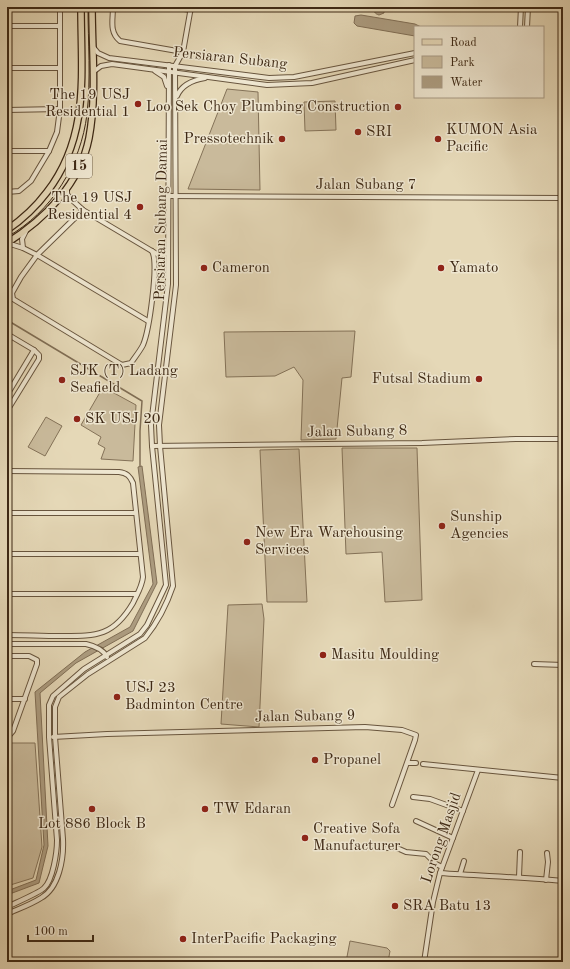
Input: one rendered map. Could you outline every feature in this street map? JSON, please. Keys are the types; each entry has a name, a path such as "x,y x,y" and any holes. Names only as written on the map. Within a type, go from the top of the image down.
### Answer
{"main road":[{"name":"15","path":"7,230 26,217 38,204 54,183 66,162 78,121 81,98 81,7"},
{"path":"92,7 92,47"},
{"name":"15","path":"7,243 42,218 67,187 78,170 89,139 93,107 92,47"}],"street":[{"path":"7,192 22,190 31,181 50,151 57,132 60,110 60,7"},
{"path":"113,7 113,32 115,37 120,41 183,52"},
{"path":"171,7 191,9 183,52 175,66"},
{"path":"520,26 521,7"},
{"path":"527,26 528,7"},
{"path":"7,26 60,26"},
{"name":"Persiaran Subang","path":"92,47 105,57 269,78 294,77 320,73 414,53"},
{"name":"Persiaran Subang","path":"93,72 104,64 112,64 267,85 297,84 414,60"},
{"name":"Persiaran Subang Damai","path":"7,907 44,888 49,880 56,856 57,840 49,737 49,705 53,696 84,669 140,634 147,625 166,585 152,446 153,408 168,284 169,65"},
{"name":"Persiaran Subang Damai","path":"7,914 42,898 50,891 55,881 62,856 63,840 54,707 59,698 88,674 145,638 155,624 173,586 160,446 161,409 176,285 175,66"},
{"path":"7,68 60,68"},
{"path":"151,69 164,77 169,93"},
{"path":"320,73 322,80"},
{"path":"176,98 179,91 186,84 197,79 209,77"},
{"path":"7,110 60,110"},
{"path":"7,151 50,151"},
{"path":"67,187 67,194 83,210 152,251 161,255 167,252 168,246"},
{"name":"Jalan Subang 7","path":"168,196 563,198"},
{"path":"83,210 37,255 12,293 13,299 122,365 131,363 143,346 153,289 155,260 152,251"},
{"path":"22,248 22,239 28,229"},
{"path":"7,243 37,255 148,321"},
{"path":"7,334 39,354 39,359 7,411"},
{"path":"7,395 34,350"},
{"path":"7,383 12,386"},
{"name":"Jalan Subang 8","path":"152,446 422,443 516,439 563,439"},
{"path":"7,471 127,474 132,479 143,577 142,586 122,619 104,632 88,636 7,635"},
{"path":"7,512 136,513"},
{"path":"7,554 140,554"},
{"path":"7,594 137,594"},
{"path":"7,644 90,645 99,648 106,654 109,661"},
{"path":"7,656 29,656 37,660 36,670 13,731 7,738"},
{"path":"534,664 563,665"},
{"path":"7,699 24,699"},
{"name":"Jalan Subang 9","path":"49,737 365,727 402,730 416,735 408,763 392,805"},
{"path":"408,763 416,763"},
{"path":"423,764 563,778"},
{"name":"Lorong Masjid","path":"424,962 433,902 440,873 478,770"},
{"path":"413,797 430,799 463,811"},
{"path":"416,821 453,838"},
{"path":"387,848 397,848 406,852 426,854 436,864 442,867"},
{"path":"519,877 520,852"},
{"path":"546,880 548,862 547,853"},
{"path":"460,874 464,861"},
{"path":"440,873 563,881"}],"green space":[{"path":"227,89 258,92 260,190 188,189"},
{"path":"335,101 336,130 305,131 304,102"},
{"path":"355,331 351,377 342,378 336,439 301,440 303,380 294,367 275,376 226,377 224,332"},
{"path":"103,387 136,405 133,461 101,459 105,448 98,444 101,437 81,425"},
{"path":"46,417 62,426 45,456 28,447"},
{"path":"342,448 417,448 422,600 385,602 382,552 346,554"},
{"path":"299,449 307,602 267,602 260,450"},
{"path":"262,604 264,619 259,727 221,724 228,605"},
{"path":"7,743 35,743 42,847 33,878 7,886"},
{"path":"350,941 387,948 390,951 388,962 346,962"}],"water":[{"path":"374,7 384,7 384,13 379,15 376,14"},
{"path":"361,15 415,24 419,26 414,26 414,36 357,26 354,23 355,16"},
{"path":"142,466 157,583 133,631 76,663 40,693 48,846 39,883 7,895 7,891 36,880 44,845 35,692 85,652 130,627 153,584 138,467"}],"waterway":[{"path":"7,320 142,401 140,466"}],"tram line":[{"path":"7,237 23,227 51,200 62,185 78,151 84,133 88,101 88,7"}],"place":[{"name":"The 19 USJ Residential 1","path":"138,104"},
{"name":"Loo Sek Choy Plumbing Construction","path":"398,107"},
{"name":"SRI","path":"358,132"},
{"name":"Pressotechnik","path":"282,139"},
{"name":"KUMON Asia Pacific","path":"438,139"},
{"name":"The 19 USJ Residential 4","path":"140,207"},
{"name":"Cameron","path":"204,268"},
{"name":"Yamato","path":"441,268"},
{"name":"Futsal Stadium","path":"479,379"},
{"name":"SJK (T) Ladang Seafield","path":"62,380"},
{"name":"SK USJ 20","path":"77,419"},
{"name":"Sunship Agencies","path":"442,526"},
{"name":"New Era Warehousing Services","path":"247,542"},
{"name":"Masitu Moulding","path":"323,655"},
{"name":"USJ 23 Badminton Centre","path":"117,697"},
{"name":"Propanel","path":"315,760"},
{"name":"Lot 886 Block B","path":"92,809"},
{"name":"TW Edaran","path":"205,809"},
{"name":"Creative Sofa Manufacturer","path":"305,838"},
{"name":"SRA Batu 13","path":"395,906"},
{"name":"InterPacific Packaging","path":"183,939"}]}
